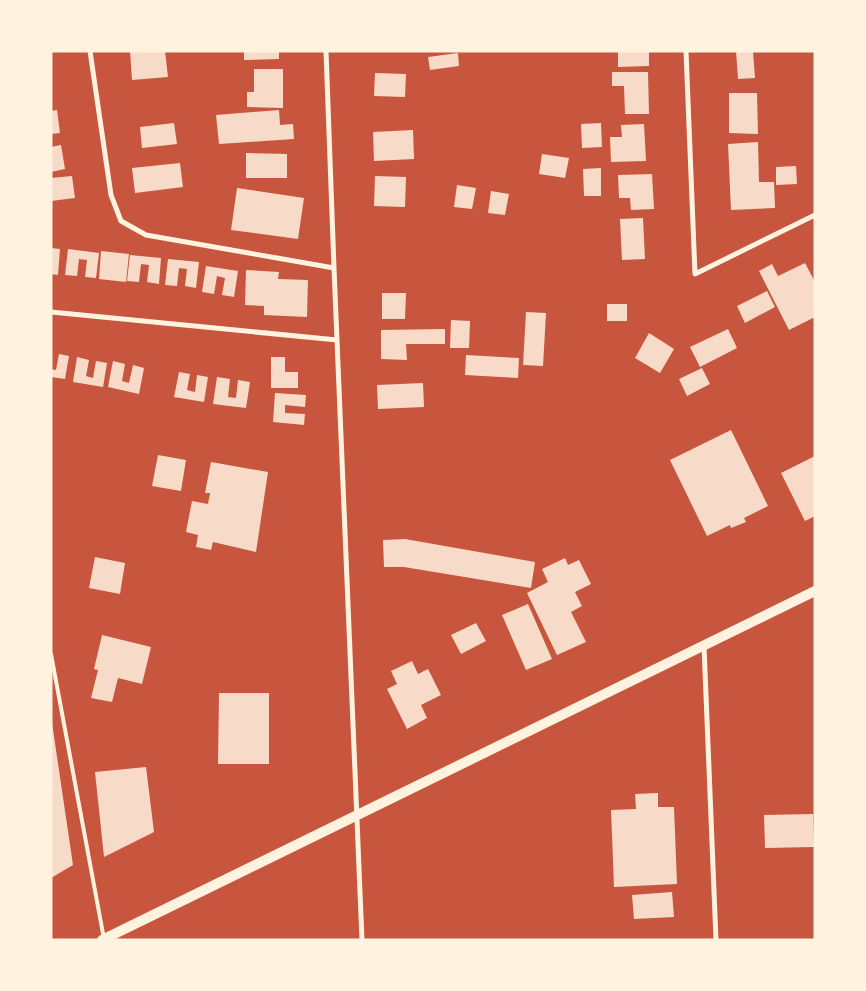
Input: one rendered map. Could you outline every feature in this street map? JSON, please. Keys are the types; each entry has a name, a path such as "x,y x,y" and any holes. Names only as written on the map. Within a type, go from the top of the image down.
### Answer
{"main road":[{"path":"103,939 815,591"}],"street":[{"path":"90,51 111,195 121,221 146,235 334,268"},
{"path":"326,51 362,940"},
{"path":"686,51 695,274 815,215"},
{"path":"51,312 337,340"},
{"path":"704,646 716,940"}],"lane":[{"path":"51,654 103,939"}],"building":[{"path":"130,51 165,51 168,77 132,80"},
{"path":"244,51 279,51 279,59 244,60"},
{"path":"618,51 649,51 649,66 618,67"},
{"path":"736,51 753,51 755,78 738,79"},
{"path":"458,53 459,66 430,70 428,57"},
{"path":"254,69 283,69 283,108 247,107 247,92 254,92"},
{"path":"612,72 648,72 649,114 625,114 624,86 612,86"},
{"path":"375,73 406,74 405,97 374,96"},
{"path":"729,93 757,93 758,134 729,133"},
{"path":"57,110 60,133 51,134 51,111"},
{"path":"279,110 280,125 293,124 294,139 219,144 216,115"},
{"path":"174,123 177,144 142,148 140,127"},
{"path":"601,123 602,147 582,148 581,124"},
{"path":"644,124 646,161 611,162 610,137 622,137 621,125"},
{"path":"413,130 414,159 374,161 373,132"},
{"path":"758,142 759,182 774,182 775,208 731,210 728,144"},
{"path":"61,145 65,169 51,172 51,147"},
{"path":"246,153 287,154 287,178 246,178"},
{"path":"542,154 569,158 565,178 539,174"},
{"path":"180,163 183,187 135,193 132,168"},
{"path":"796,166 797,184 776,185 776,167"},
{"path":"601,168 601,196 584,196 583,169"},
{"path":"652,174 654,209 631,210 630,198 619,198 618,175"},
{"path":"72,176 75,198 51,201 51,178"},
{"path":"375,176 406,177 405,207 374,206"},
{"path":"457,185 476,188 472,209 454,207"},
{"path":"237,188 304,198 298,239 231,230"},
{"path":"491,191 509,194 505,215 488,213"},
{"path":"643,218 645,259 622,260 620,219"},
{"path":"51,248 60,249 58,275 51,274"},
{"path":"68,249 99,253 96,278 85,277 87,260 79,259 77,276 65,275"},
{"path":"101,251 129,254 126,282 99,279"},
{"path":"130,255 161,258 159,284 147,282 149,265 141,264 139,282 127,281"},
{"path":"168,259 199,262 196,288 185,286 187,269 179,268 177,286 165,285"},
{"path":"805,263 815,282 815,317 789,330 759,271 772,264 778,276"},
{"path":"206,266 238,271 234,297 222,295 225,278 217,276 214,294 202,292"},
{"path":"246,270 279,272 278,279 308,280 307,317 264,315 264,306 245,305"},
{"path":"767,291 775,307 745,323 737,306"},
{"path":"382,293 406,293 405,319 382,319"},
{"path":"607,304 627,304 627,321 607,321"},
{"path":"526,312 546,313 543,366 523,365"},
{"path":"451,320 470,321 469,348 450,348"},
{"path":"445,329 445,344 406,344 407,360 381,359 381,330"},
{"path":"728,329 737,348 700,367 690,347"},
{"path":"649,333 674,349 660,373 635,358"},
{"path":"59,354 69,356 65,379 51,377 51,369 56,370"},
{"path":"466,355 519,358 518,378 465,375"},
{"path":"77,357 89,360 86,376 93,378 96,361 107,363 103,387 73,382"},
{"path":"271,357 285,357 285,372 298,372 298,388 271,388"},
{"path":"113,361 125,364 122,381 129,383 133,365 144,368 139,394 108,387"},
{"path":"702,368 710,384 687,396 679,379"},
{"path":"179,372 190,374 187,390 195,392 197,375 208,377 204,402 174,397"},
{"path":"217,377 230,379 228,397 236,398 238,380 250,382 246,408 213,404"},
{"path":"423,383 424,407 378,409 377,385"},
{"path":"275,393 306,395 305,407 285,405 285,413 305,414 304,425 273,422"},
{"path":"731,430 768,506 744,518 746,522 731,528 730,525 707,536 670,460"},
{"path":"158,455 186,460 181,491 152,486"},
{"path":"815,456 815,516 805,521 781,473"},
{"path":"211,462 268,472 256,552 213,542 211,550 196,547 198,535 186,532 192,501 208,504 210,493 205,493"},
{"path":"405,539 535,562 531,588 404,567 384,567 383,540"},
{"path":"95,557 125,563 120,594 89,588"},
{"path":"565,558 568,565 579,560 591,584 575,592 582,606 571,612 586,642 557,655 527,593 548,582 542,569"},
{"path":"528,604 552,659 526,670 502,615"},
{"path":"476,623 486,641 461,654 451,635"},
{"path":"102,635 151,647 142,684 118,678 112,702 91,698 98,670 94,669"},
{"path":"412,661 418,674 428,669 441,695 421,705 427,718 407,729 387,689 397,684 391,671"},
{"path":"219,693 269,693 269,764 218,764"},
{"path":"51,716 73,865 51,878"},
{"path":"146,767 154,832 104,857 95,772"},
{"path":"658,793 658,807 674,807 677,884 614,887 611,810 636,809 635,794"},
{"path":"813,814 814,847 765,848 764,815"},
{"path":"672,892 674,917 634,919 632,895"}]}
